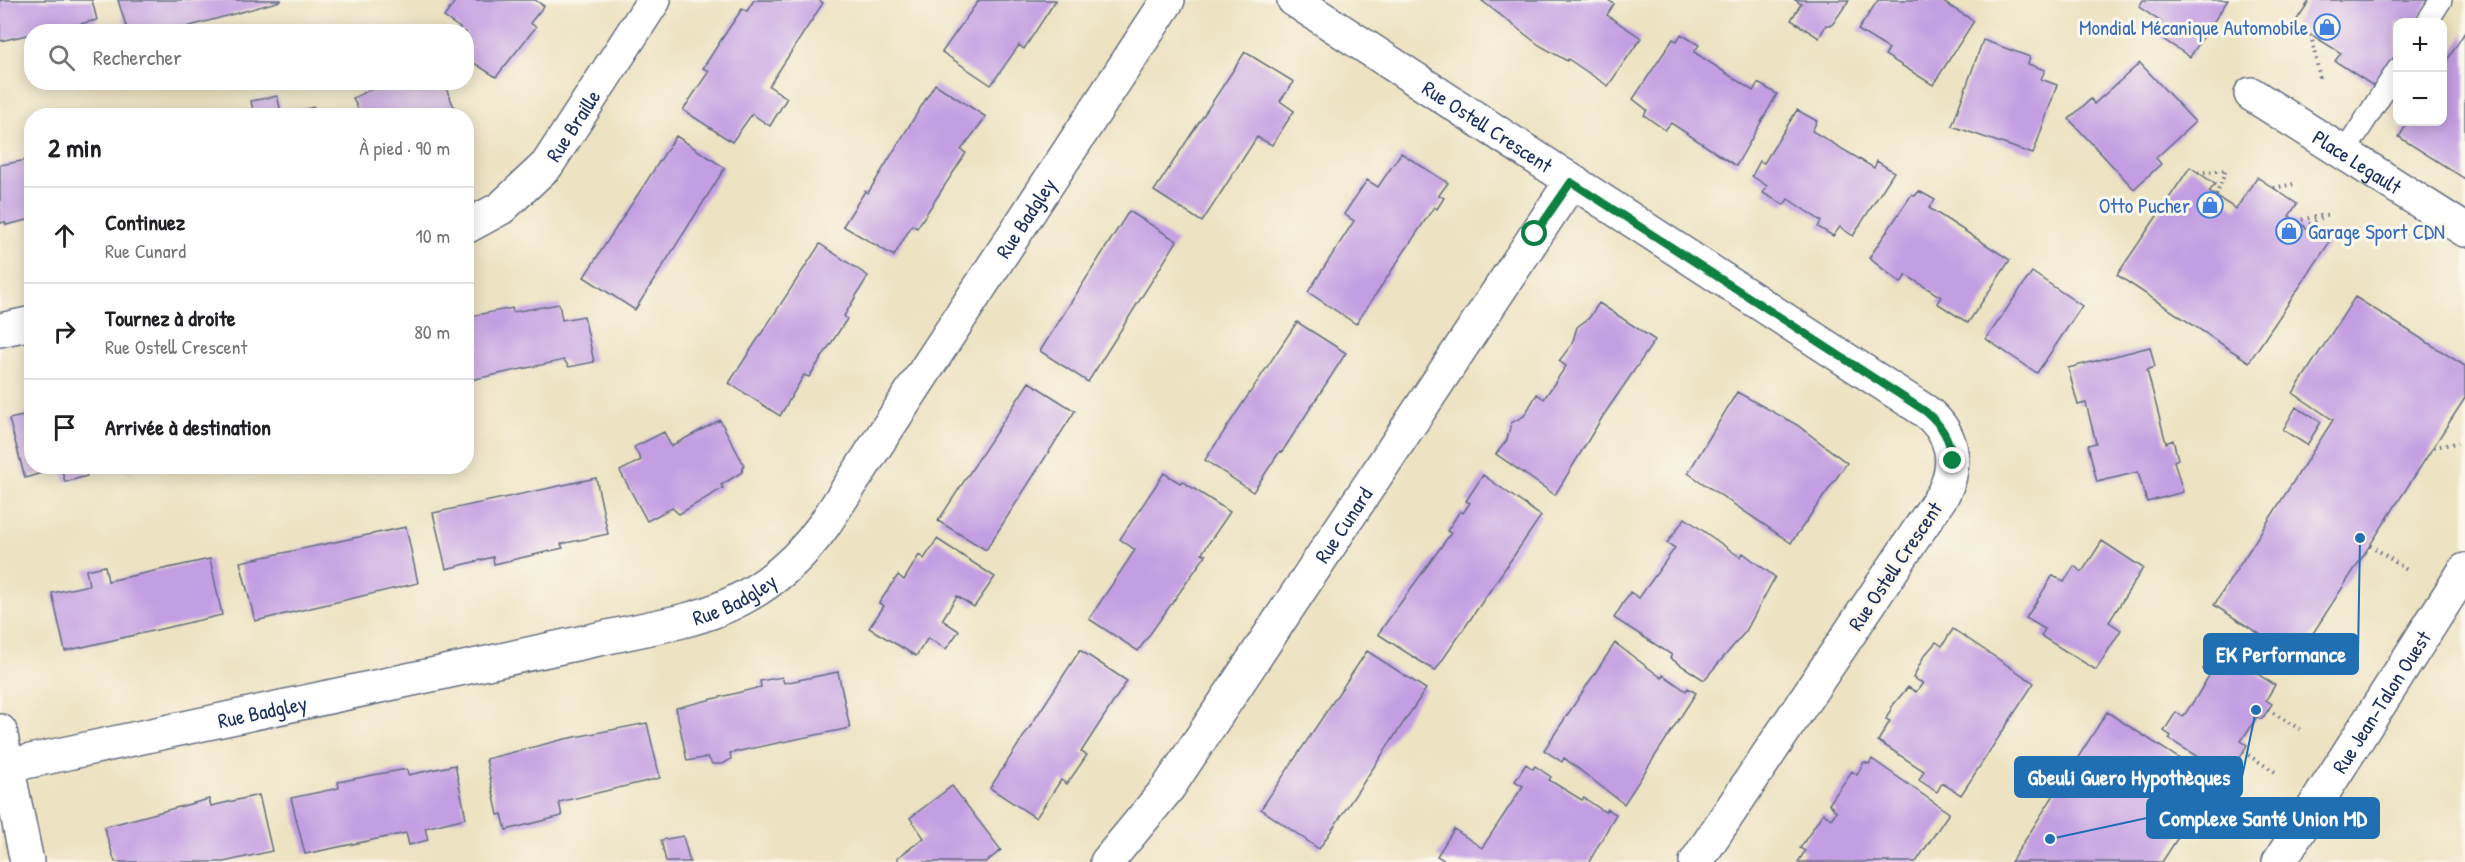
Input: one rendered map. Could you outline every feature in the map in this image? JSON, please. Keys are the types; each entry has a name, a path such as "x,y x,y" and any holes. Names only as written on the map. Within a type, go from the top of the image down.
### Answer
{"street":[{"name":"Rue Braille","path":"474,223 501,208 547,165 654,0"},
{"name":"Rue Badgley","path":"7,766 678,622 724,609 763,587 797,560 824,525 1168,0"},
{"name":"Rue Ostell Crescent","path":"1294,0 1925,411 1943,429 1951,449 1952,472 1943,494 1696,862"},
{"name":"Place Legault","path":"2251,94 2465,230"},
{"name":"Rue Cunard","path":"1107,862 1168,788 1571,182"},
{"path":"0,330 24,325"},
{"name":"Rue Jean-Talon Ouest","path":"2279,862 2465,570"},
{"path":"0,731 27,862"}],"lane":[{"path":"2430,18 2441,0"},
{"path":"2344,153 2395,72"}],"path":[{"path":"2312,35 2320,79"},
{"path":"2198,173 2226,170 2216,196"},
{"path":"2274,188 2294,184"},
{"path":"2296,221 2330,214 2304,227"},
{"path":"2434,447 2458,442"},
{"path":"2370,545 2407,570"},
{"path":"2306,645 2343,669"},
{"path":"2268,710 2303,731"},
{"path":"2244,752 2277,773"},
{"path":"2182,830 2202,833"}],"building":[{"path":"0,0 92,0 97,20 80,24 24,24 24,36 0,41"},
{"path":"118,0 281,0 197,24 126,24"},
{"path":"456,0 535,0 544,6 530,23 536,27 496,77 474,63 474,24 454,24 444,17"},
{"path":"754,0 819,0 823,3 769,86 787,98 770,126 752,114 732,142 683,110 709,71 703,68 723,37 742,9 747,11"},
{"path":"979,0 1056,0 1024,49 1019,45 991,85 942,52"},
{"path":"1481,0 1608,0 1614,4 1607,15 1641,38 1608,86 1568,59 1567,61 1539,45"},
{"path":"1795,0 1849,0 1832,25 1826,25 1819,38 1791,20 1801,4"},
{"path":"1878,0 1940,0 1974,21 1933,85 1885,55 1889,49 1858,30"},
{"path":"2143,0 2228,0 2190,57 2154,33 2161,22 2139,7"},
{"path":"2310,0 2430,0 2419,18 2393,18 2393,58 2375,87 2335,61 2341,53 2294,24"},
{"path":"2465,32 2465,179 2399,137 2406,126 2447,126 2447,60"},
{"path":"1681,34 1699,45 1694,52 1753,91 1758,83 1777,94 1736,166 1671,123 1665,130 1644,115 1647,110 1633,99 1673,39 1677,41"},
{"path":"1983,40 2030,57 2028,64 2045,70 2041,79 2057,85 2033,154 1952,126"},
{"path":"1245,52 1294,82 1280,101 1294,111 1272,145 1257,137 1202,222 1154,191"},
{"path":"2140,63 2195,122 2156,158 2161,164 2134,189 2069,119 2091,99 2094,104"},
{"path":"935,84 986,117 961,150 966,153 917,228 912,225 894,256 843,226 865,191 868,193"},
{"path":"370,90 447,90 455,108 357,108 353,98"},
{"path":"277,96 280,108 252,108 251,101"},
{"path":"1797,110 1817,121 1812,131 1874,168 1877,161 1894,172 1853,236 1840,227 1833,236 1818,227 1821,221 1788,199 1784,205 1763,193 1767,186 1752,176 1760,161 1764,163"},
{"path":"676,136 725,168 635,310 584,277"},
{"path":"1401,153 1448,183 1439,195 1444,198 1437,209 1434,207 1356,324 1308,292 1354,221 1344,214 1367,180 1378,187"},
{"path":"24,160 24,221 6,225 5,222 0,223 0,165"},
{"path":"2190,167 2215,184 2209,192 2236,209 2257,177 2297,204 2289,216 2329,243 2249,362 2117,275"},
{"path":"1919,191 1935,200 1929,208 2010,260 1968,323 1937,303 1941,297 1906,275 1901,283 1869,258 1912,194 1915,196"},
{"path":"1129,211 1177,241 1088,382 1040,351"},
{"path":"820,244 868,276 844,316 847,319 809,377 804,375 780,416 729,383"},
{"path":"2032,272 2082,306 2037,373 1986,339"},
{"path":"2355,297 2465,366 2465,398 2297,658 2214,605 2333,420 2293,393"},
{"path":"1599,303 1655,340 1603,416 1555,495 1496,454 1507,440 1511,423 1524,416 1537,394 1544,399 1566,366 1559,361 1572,344 1577,327 1589,318"},
{"path":"559,304 562,320 584,316 594,362 569,367 564,360 474,379 474,315 512,308 513,312"},
{"path":"1297,322 1346,353 1282,452 1280,451 1253,492 1205,460"},
{"path":"2150,347 2155,367 2147,370 2166,443 2173,440 2178,459 2174,461 2183,492 2147,502 2138,472 2097,482 2088,445 2096,443 2086,403 2078,405 2068,368"},
{"path":"1029,382 1075,411 986,550 938,521"},
{"path":"1737,392 1797,425 1847,463 1791,543 1688,473"},
{"path":"2296,407 2321,422 2307,445 2283,430"},
{"path":"24,416 24,474 38,474 25,478 9,419"},
{"path":"720,420 744,465 742,472 721,485 723,488 679,514 672,508 647,521 620,471 641,460 634,447 664,432 671,446"},
{"path":"1164,473 1180,483 1182,481 1230,512 1202,553 1206,555 1138,651 1089,619 1135,550 1120,539"},
{"path":"63,474 87,474 87,476 65,482"},
{"path":"1483,475 1541,516 1435,671 1378,634 1451,533 1447,531 1460,511 1463,513 1470,503 1466,501"},
{"path":"596,478 608,534 561,544 563,548 494,564 493,557 446,569 433,513"},
{"path":"1685,518 1740,557 1743,553 1775,577 1746,631 1704,680 1670,658 1672,655 1614,618 1630,592 1639,598 1675,548 1667,543"},
{"path":"406,527 418,583 255,621 240,562"},
{"path":"937,539 995,577 974,607 957,596 942,620 959,631 946,649 928,638 916,656 869,628 884,606 879,603 898,575 904,580 919,555 924,559"},
{"path":"2102,541 2143,568 2109,622 2121,630 2096,670 2041,636 2045,629 2026,618 2053,575 2064,582 2074,566 2082,572"},
{"path":"210,559 222,615 65,651 52,593 89,585 86,570 105,566 108,581"},
{"path":"1953,629 2034,683 1961,795 1942,783 1937,792 1919,780 1924,771 1878,741 1890,721 1886,719 1893,705 1908,687 1916,692 1923,683 1913,678 1924,656 1936,642 1942,646"},
{"path":"1615,643 1662,678 1663,675 1686,691 1688,688 1696,693 1624,804 1564,758 1562,762 1544,750"},
{"path":"1080,650 1127,681 1081,752 1087,755 1067,784 1061,780 1036,818 990,788"},
{"path":"1367,651 1426,689 1319,849 1261,809"},
{"path":"2214,651 2221,656 2223,652 2275,685 2266,700 2272,704 2262,719 2257,717 2241,741 2247,745 2238,762 2232,757 2223,773 2169,739 2171,736 2164,731 2176,712 2183,717 2197,696 2210,674 2203,669"},
{"path":"838,672 850,728 730,753 731,759 723,764 712,764 708,757 687,761 676,708 761,687 760,681 782,677 784,683"},
{"path":"2107,712 2214,781 2205,796 2162,862 2011,862"},
{"path":"647,723 660,778 559,802 562,816 506,830 502,814 498,815 486,759 565,739"},
{"path":"1872,759 1949,813 1916,862 1798,862 1805,851 1800,848 1823,813 1831,819 1834,815 1836,811 1829,804 1852,771 1857,775 1864,762 1869,764"},
{"path":"1526,764 1533,769 1535,766 1551,777 1549,780 1582,800 1584,798 1605,812 1607,809 1616,814 1589,862 1447,862 1437,856 1454,829 1482,848 1523,786 1515,781"},
{"path":"455,765 466,818 425,828 428,840 409,845 406,833 305,854 291,798 339,788 338,782 407,769 408,775"},
{"path":"952,786 1001,850 986,862 900,862 897,858 924,838 910,818"},
{"path":"259,795 272,851 224,862 115,862 104,827 209,799 211,806"},
{"path":"683,836 690,862 666,862 661,840"}],"place":[{"name":"Mondial Mécanique Automobile","path":"2327,27"},
{"name":"Otto Pucher","path":"2210,205"},
{"name":"Garage Sport CDN","path":"2289,231"},
{"name":"EK Performance","path":"2360,538"},
{"name":"Gbeuli Guero Hypothèques","path":"2256,710"},
{"name":"Complexe Santé Union MD","path":"2050,839"}],"route":[{"path":"1535,234 1571,182 1925,411 1943,429 1948,438 1953,461"}]}
